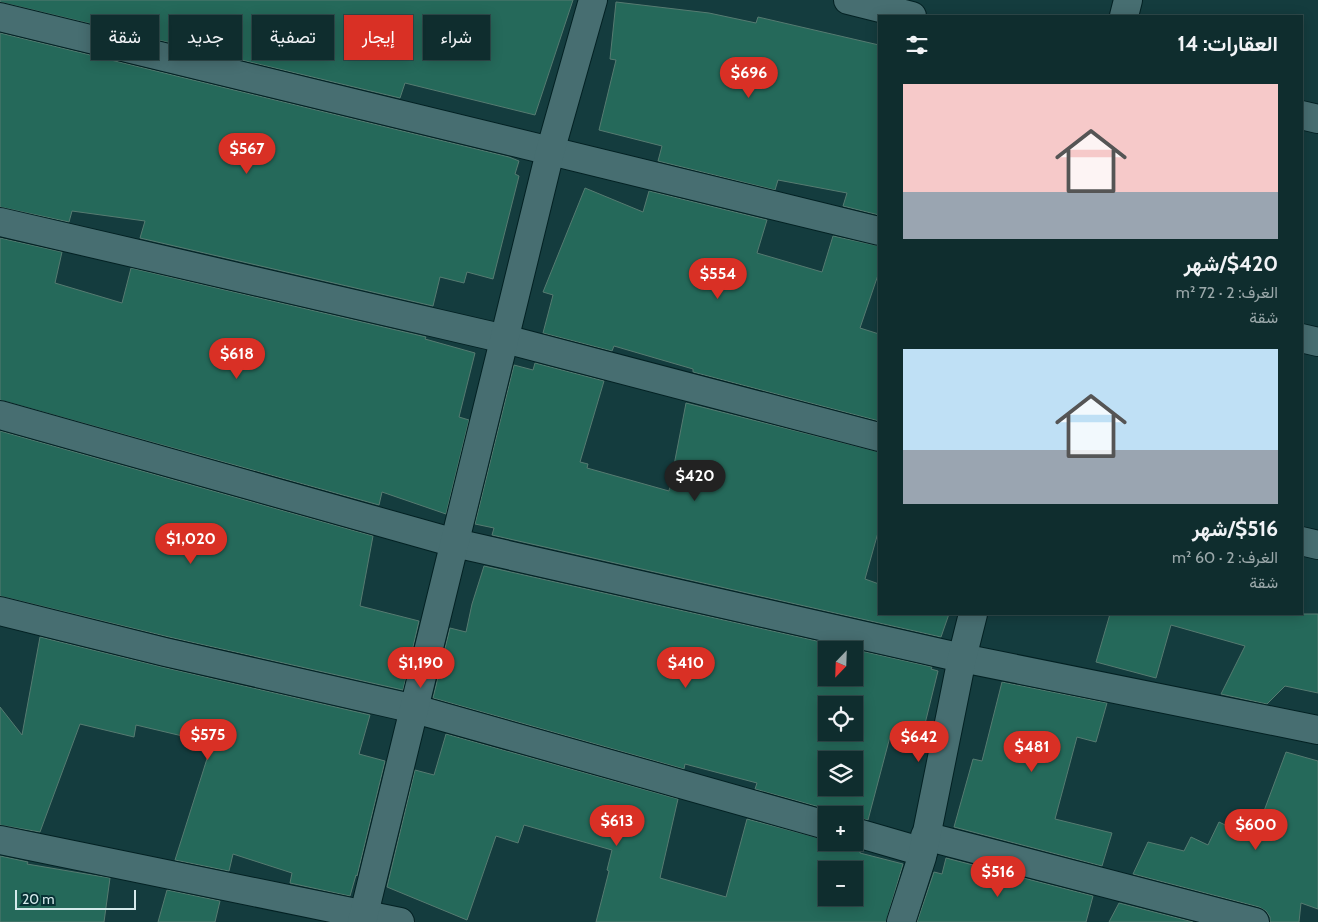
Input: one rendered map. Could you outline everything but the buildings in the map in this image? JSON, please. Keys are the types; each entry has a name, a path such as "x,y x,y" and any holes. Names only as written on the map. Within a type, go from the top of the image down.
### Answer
{"street":[{"path":"363,918 550,152 593,0"},
{"path":"848,0 908,15"},
{"path":"1124,15 1128,0"},
{"path":"0,17 878,231"},
{"path":"1303,115 1318,119"},
{"path":"0,222 505,339 878,437"},
{"path":"1303,338 1318,342"},
{"path":"0,415 455,543 962,658 1318,730"},
{"path":"1303,541 1318,545"},
{"path":"0,611 165,652 415,710 818,823"},
{"path":"901,922 924,844 962,658 973,615"},
{"path":"863,834 924,844 1256,922"},
{"path":"0,840 363,918 400,922"}]}
